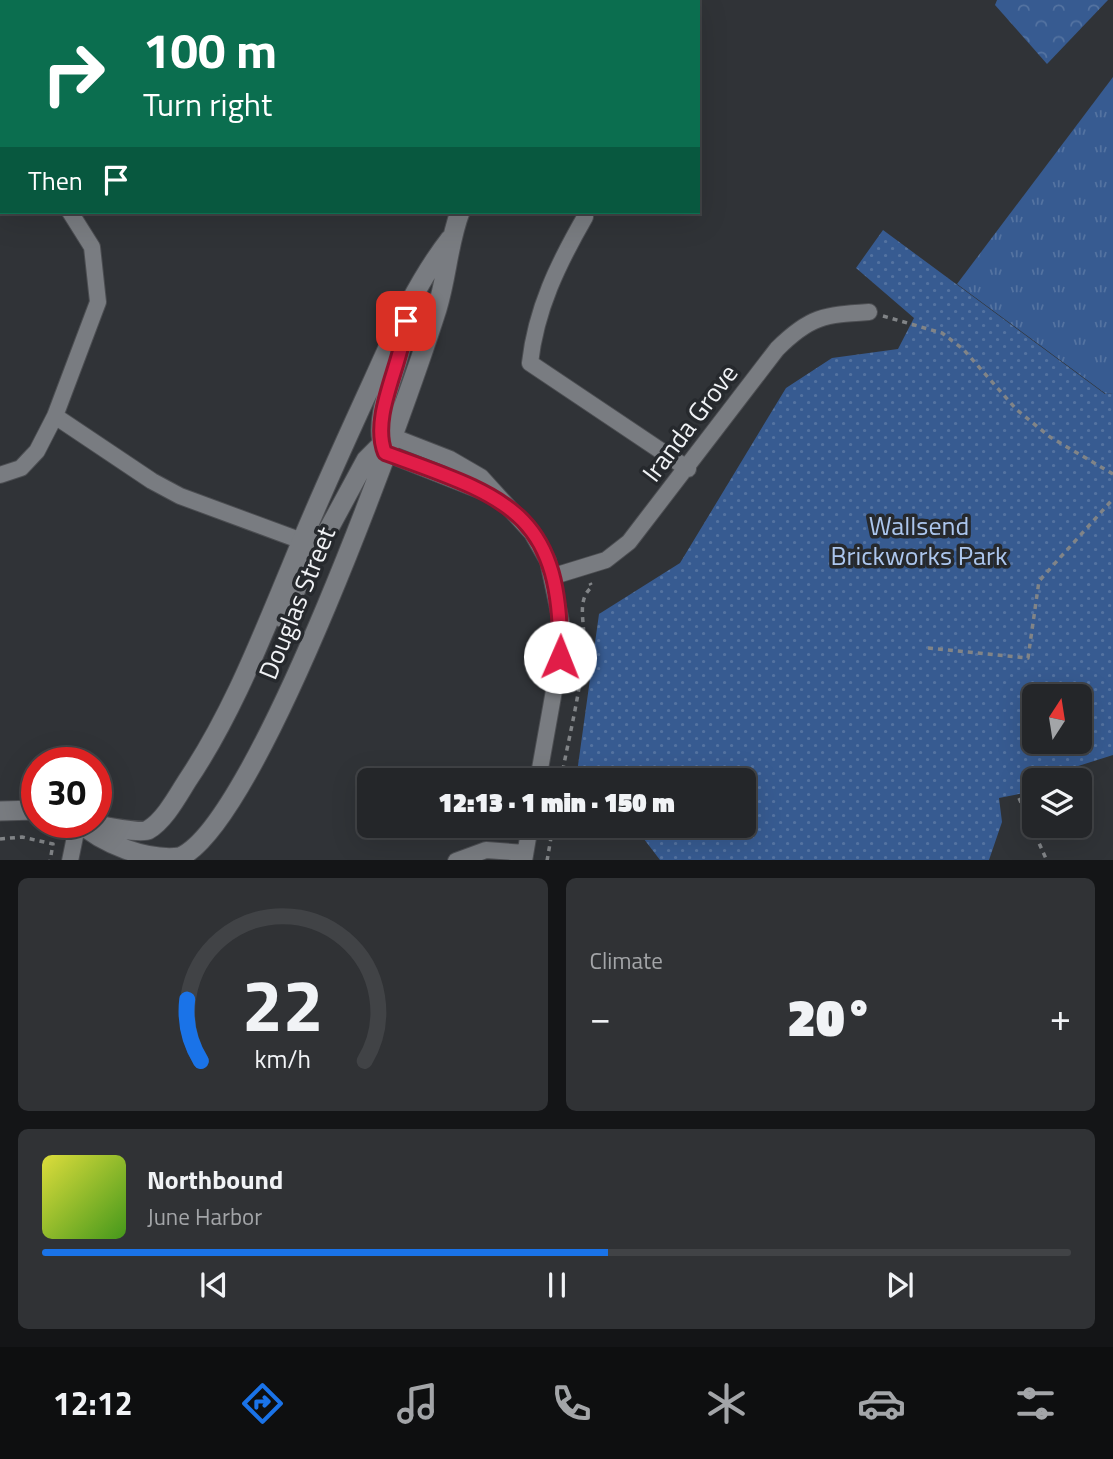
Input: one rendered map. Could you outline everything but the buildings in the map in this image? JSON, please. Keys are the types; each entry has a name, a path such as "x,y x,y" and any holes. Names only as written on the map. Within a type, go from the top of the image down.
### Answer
{"street":[{"path":"0,475 21,468 37,451 55,416 98,302 92,247 71,214"},
{"name":"Douglas Street","path":"100,838 108,844 155,860 181,856 211,829 251,767 288,695 438,306 450,238 459,214"},
{"path":"586,217 556,268 534,331 530,363 688,470"},
{"name":"Douglas Street","path":"112,826 137,833 152,827 199,762 247,675 302,541 407,307 425,273 450,238"},
{"path":"386,444 382,414 403,349 407,307"},
{"name":"Iranda Grove","path":"554,576 606,560 629,542 688,470 777,349 799,327 814,318 830,314 869,312"},
{"path":"55,416 152,481 180,496 302,541"},
{"path":"386,444 510,507 541,546 554,576 561,622 560,657 540,768"},
{"path":"247,675 301,583 366,460 386,444"},
{"path":"0,811 21,810"},
{"path":"70,860 75,838"},
{"path":"456,860 486,850 524,857 528,838"}],"path":[{"path":"869,312 942,333 963,349 1017,410 1050,437 1113,474"},
{"path":"928,648 1028,658 1040,581 1113,499"},
{"path":"563,768 581,668 584,628 582,602 583,595 592,587 589,581"},
{"path":"1019,798 1047,860"},
{"path":"0,839 22,837 53,844 50,860"},
{"path":"547,860 551,838"}],"green space":[{"path":"997,0 1108,0 1047,64 995,5"},
{"path":"1113,77 1113,393 1106,394 957,284"},
{"name":"Wallsend Brickworks Park","path":"883,230 1105,394 1113,393 1113,755 1072,768 1022,768 1022,793 999,798 1002,822 989,860 660,860 643,838 756,838 756,768 578,768 599,614 680,563 786,388 832,358 898,349 914,318 856,268"}],"route":[{"path":"406,321 403,349 382,414 381,442 385,453 491,494 516,513 541,546 554,576 561,622 560,657"}]}
